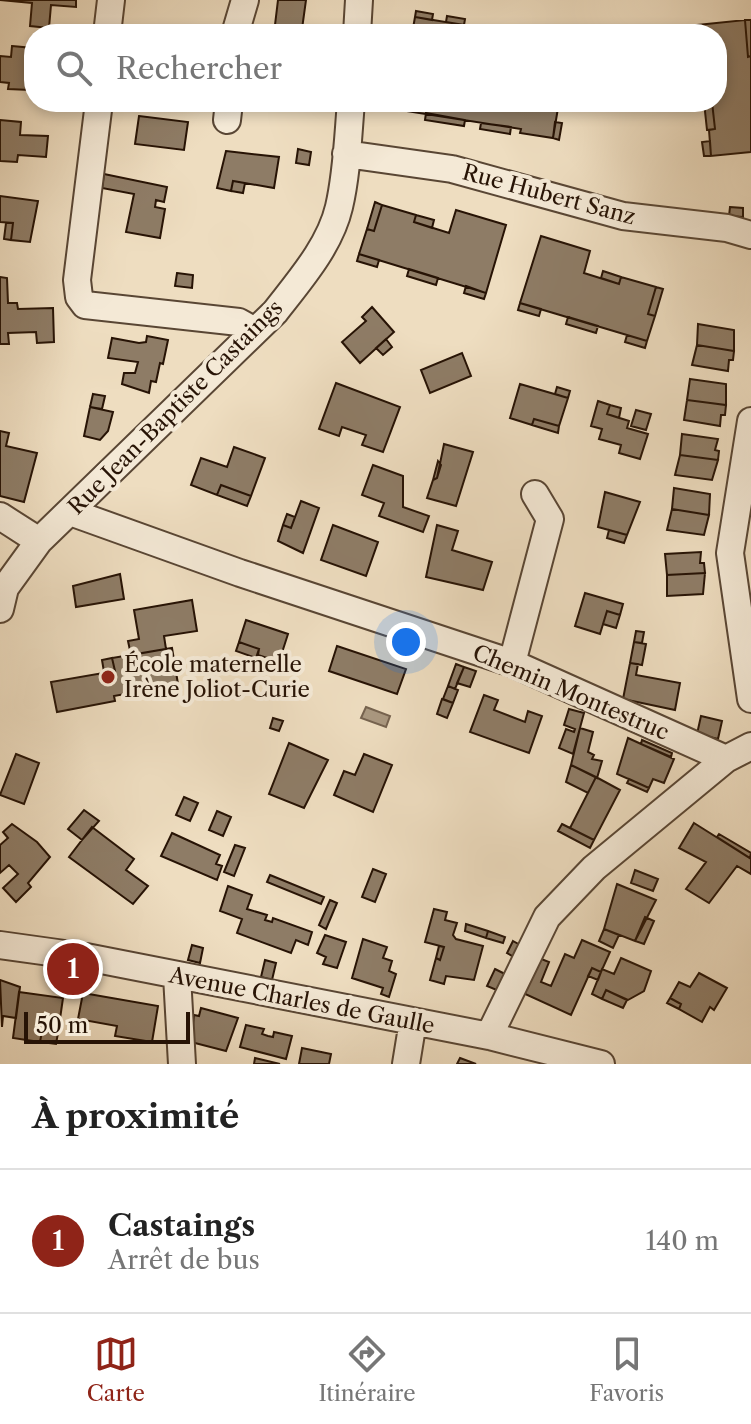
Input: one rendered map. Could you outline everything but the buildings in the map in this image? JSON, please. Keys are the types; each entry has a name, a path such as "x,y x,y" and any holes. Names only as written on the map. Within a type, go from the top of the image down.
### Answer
{"street":[{"path":"108,24 111,0"},
{"path":"238,24 245,0"},
{"path":"358,24 359,0"},
{"path":"98,112 77,280 79,297 85,305 239,322 255,331"},
{"name":"Rue Jean-Baptiste Castaings","path":"0,609 5,588 39,541 275,312 322,248 339,209 350,112"},
{"name":"Rue Hubert Sanz","path":"346,154 494,178 623,216 727,228 751,235"},
{"path":"751,421 730,553 751,699"},
{"path":"512,663 550,519 535,494"},
{"name":"Chemin Montestruc","path":"70,512 240,573 512,663 726,759"},
{"path":"0,516 39,541"},
{"path":"489,1036 547,917 594,868 726,759 751,746"},
{"name":"Avenue Charles de Gaulle","path":"0,945 86,957 489,1036 547,1048 601,1064"},
{"path":"177,976 182,1064"},
{"path":"406,1064 413,1021"}],"shaded area":[{"path":"366,707 390,716 386,727 361,718"}],"place":[{"name":"École maternelle Irène Joliot-Curie","path":"108,677"},
{"name":"Castaings","path":"73,969"}]}
